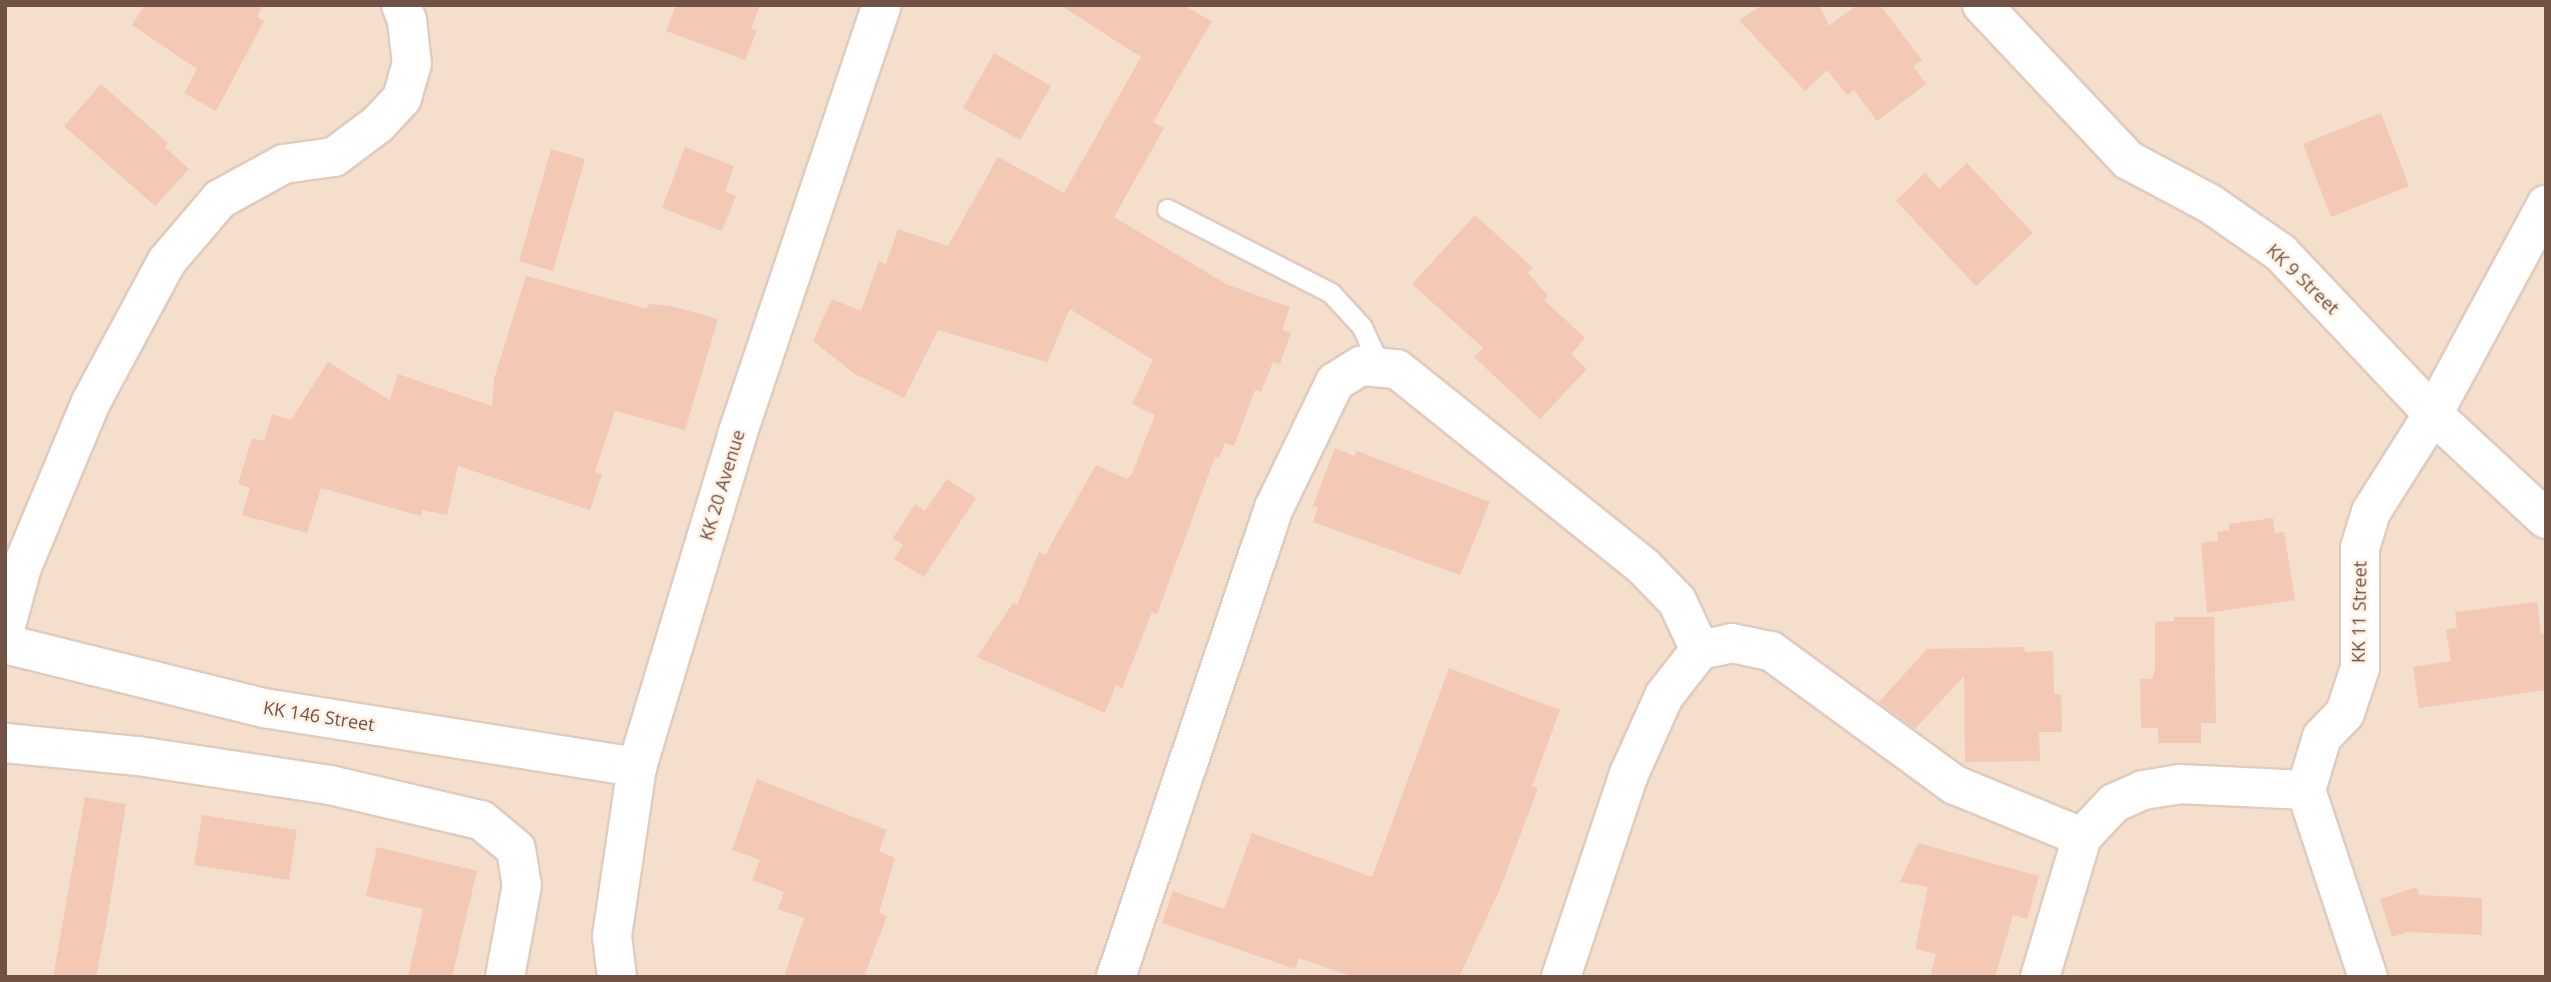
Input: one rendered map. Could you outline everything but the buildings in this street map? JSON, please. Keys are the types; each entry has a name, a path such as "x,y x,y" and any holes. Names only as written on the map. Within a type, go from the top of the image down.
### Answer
{"street":[{"path":"5,629 22,567 91,401 167,261 220,199 284,164 334,157 378,124 402,98 412,64 407,20 401,5"},
{"name":"KK 20 Avenue","path":"617,977 612,936 637,768 737,435 883,5"},
{"name":"KK 9 Street","path":"1982,5 2127,160 2209,203 2281,253 2433,414 2546,519"},
{"name":"KK 11 Street","path":"2306,790 2322,737 2345,713 2360,668 2360,548 2371,512 2433,414 2546,205"},
{"path":"1116,977 1274,508 1335,382 1361,366 1379,364 1397,369 1644,567 1678,601 1700,650"},
{"path":"1561,977 1629,774 1664,696 1700,650 1732,643 1771,651 1955,785 2082,837"},
{"name":"KK 146 Street","path":"5,644 264,708 637,768"},
{"path":"5,743 138,757 330,785 481,820 516,849 520,873 505,977"},
{"path":"2040,977 2082,837 2114,803 2143,790 2179,784 2306,790 2368,977"}],"lane":[{"path":"1167,209 1331,293 1362,327 1379,364"}],"shaded area":[{"path":"5,5 2546,5 2546,977 5,977"}]}
